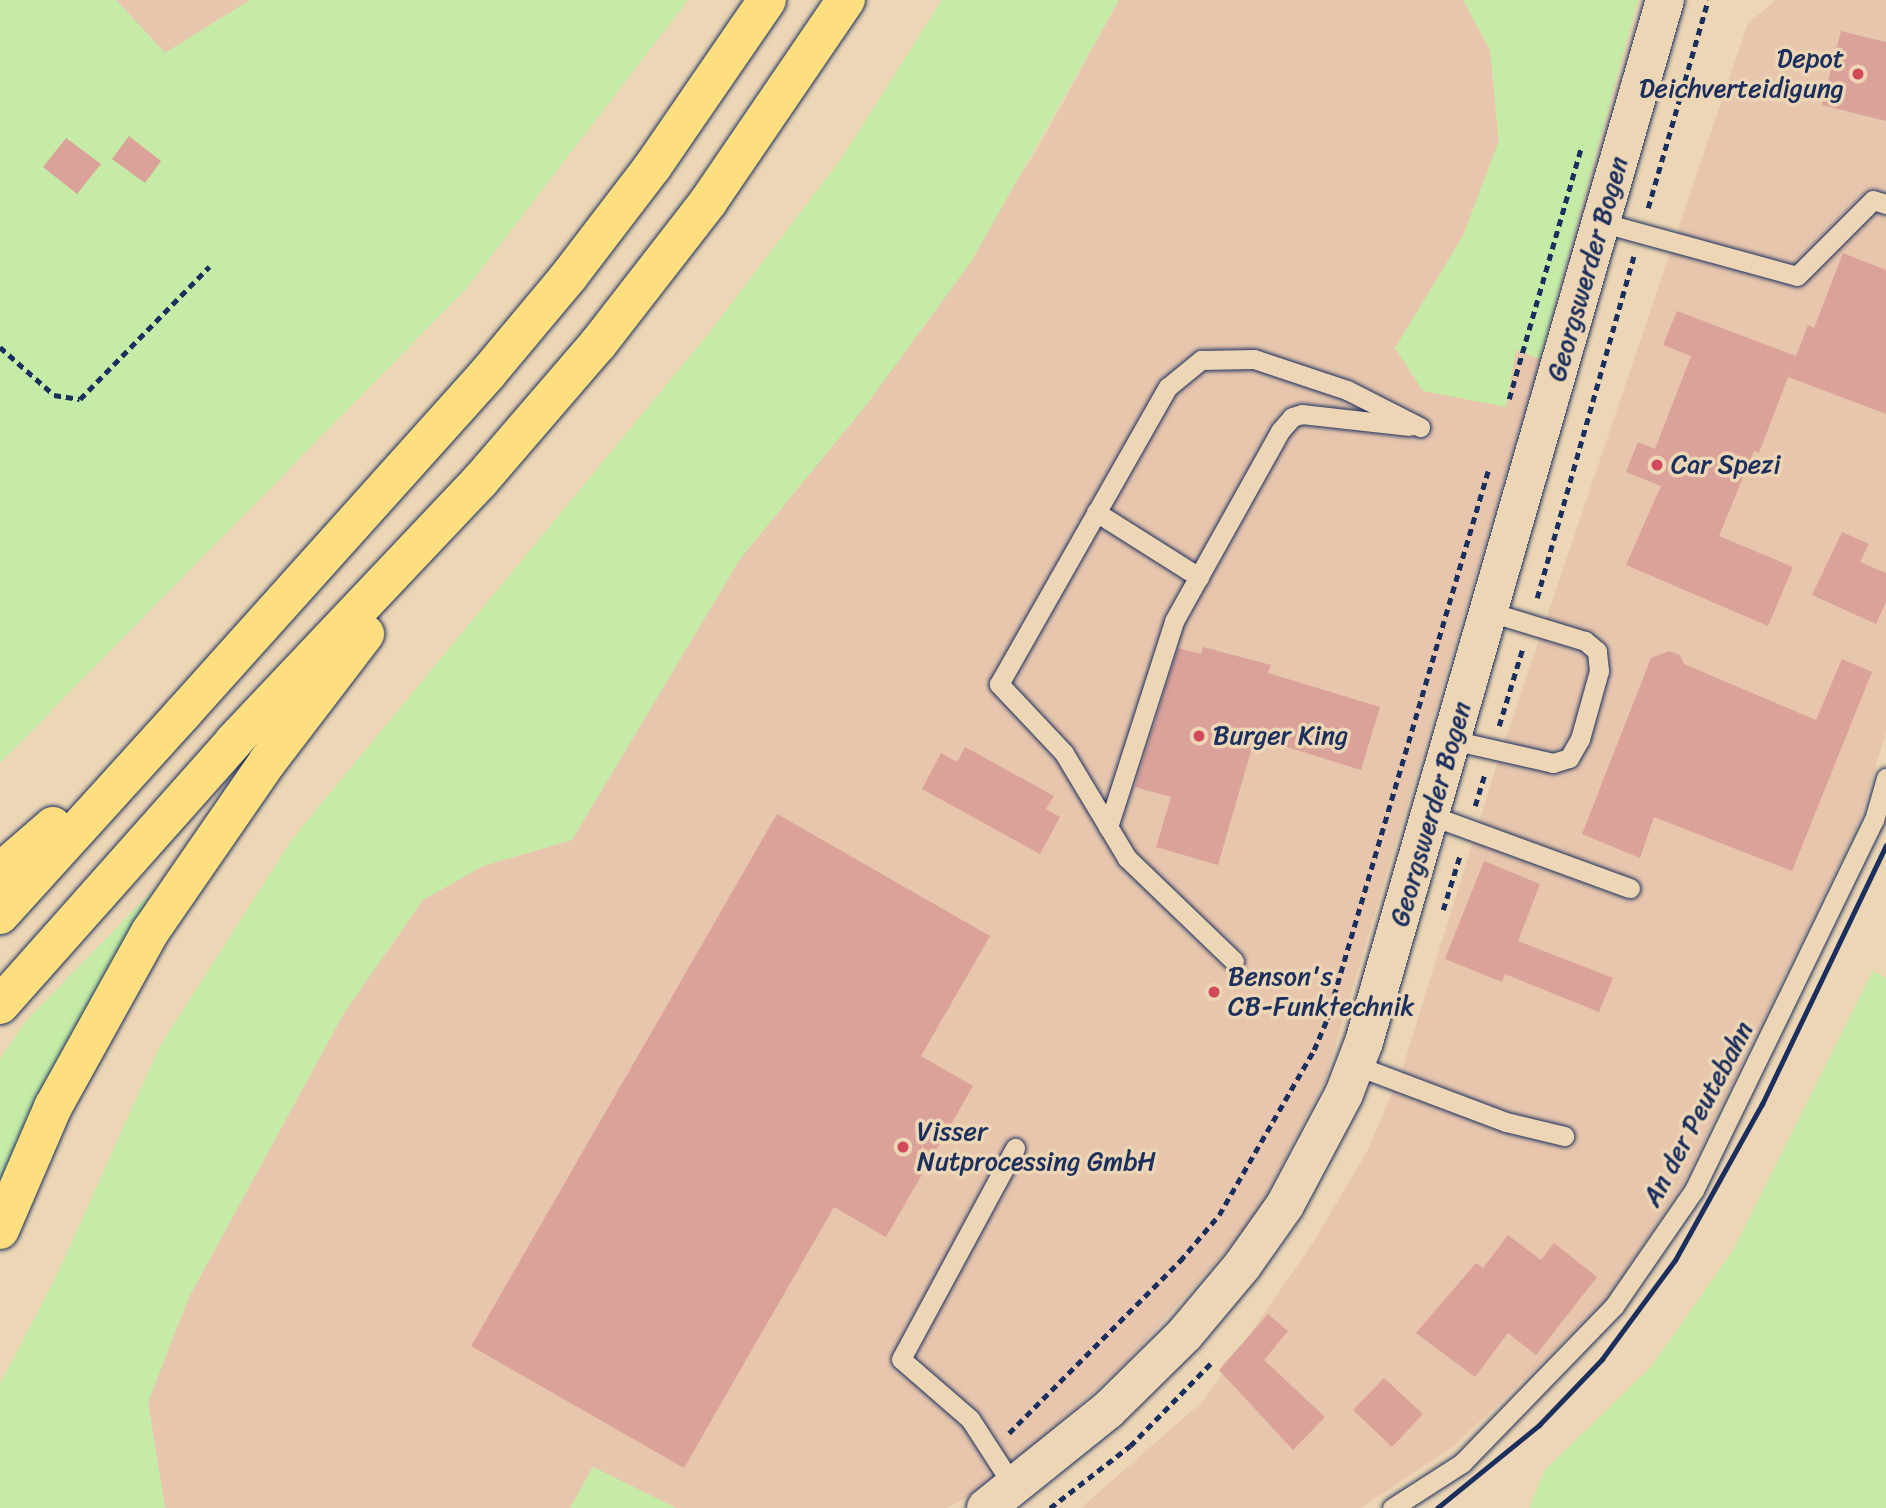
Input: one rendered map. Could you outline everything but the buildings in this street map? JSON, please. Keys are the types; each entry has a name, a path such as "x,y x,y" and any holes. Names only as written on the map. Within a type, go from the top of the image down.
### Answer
{"highway":[{"path":"0,915 488,373 569,276 653,166 767,0"},
{"path":"0,1005 234,741 480,481 598,344 708,202 846,0"},
{"path":"0,1230 53,1107 158,920 268,761 480,481"},
{"path":"0,872 184,712"}],"street":[{"name":"Georgswerder Bogen","path":"1000,1498 1118,1401 1185,1334 1242,1266 1318,1147 1355,1065 1490,612 1665,0"}],"lane":[{"path":"1600,222 1797,276 1873,200 1886,204"},
{"path":"1108,827 1174,621 1292,416 1420,427 1347,390 1254,359 1201,360 1168,387 999,684 1064,753 1108,827 1127,858 1234,961"},
{"path":"1096,512 1199,576"},
{"path":"1452,740 1553,763 1569,758 1580,739 1599,671 1597,651 1585,641 1490,612"},
{"name":"An der Peutebahn","path":"1392,1508 1462,1463 1615,1306 1694,1190 1874,820 1886,778"},
{"path":"1430,815 1630,888"},
{"path":"1355,1065 1506,1122 1564,1136"},
{"path":"1000,1498 990,1449 970,1419 901,1359 1015,1148"}],"path":[{"path":"1508,402 1586,132"},
{"path":"0,347 54,395 80,399 209,267"},
{"path":"990,1449 1042,1404 1219,1215 1314,1050 1327,1019 1490,463"}],"shaded area":[{"path":"116,0 250,0 165,53"},
{"path":"1119,0 1463,0 1490,50 1499,141 1463,236 1395,348 1505,407 1516,350 1540,359 1325,1080 1254,1220 1125,1363 998,1480 947,1508 676,1508 593,1467 570,1508 165,1508 148,1402 189,1297 344,1013 423,900 483,866 572,840 740,559 867,404 1037,150"},
{"path":"1776,0 1886,0 1886,732 1858,825 1685,1181 1606,1301 1455,1445 1361,1508 1081,1508 1204,1400 1311,1246 1367,1152 1402,1070 1497,764 1748,23"}],"green space":[{"path":"0,0 116,0 165,53 250,0 688,0 466,289 0,763"},
{"path":"942,0 1119,0 971,262 867,404 740,559 572,840 483,866 423,900 344,1013 189,1297 148,1402 165,1508 0,1508 0,1384 56,1277 160,1046 293,838 709,333 841,159"},
{"path":"1463,0 1638,0 1540,359 1516,350 1506,407 1423,391 1395,348 1463,236 1499,141 1490,50"},
{"path":"152,891 53,1068 0,1196 0,1059 25,1022"},
{"path":"1873,971 1886,978 1886,1508 1529,1508 1545,1470 1651,1367 1734,1249"},
{"path":"593,1467 676,1508 570,1508"}],"railway":[{"path":"1437,1508 1539,1425 1602,1359 1675,1260 1762,1104 1886,845"}],"place":[{"name":"Depot Deichverteidigung","path":"1858,74"},
{"name":"Car Spezi","path":"1657,465"},
{"name":"Burger King","path":"1199,736"},
{"name":"Benson's CB-Funktechnik","path":"1214,992"},
{"name":"Visser Nutprocessing GmbH","path":"903,1147"}]}
